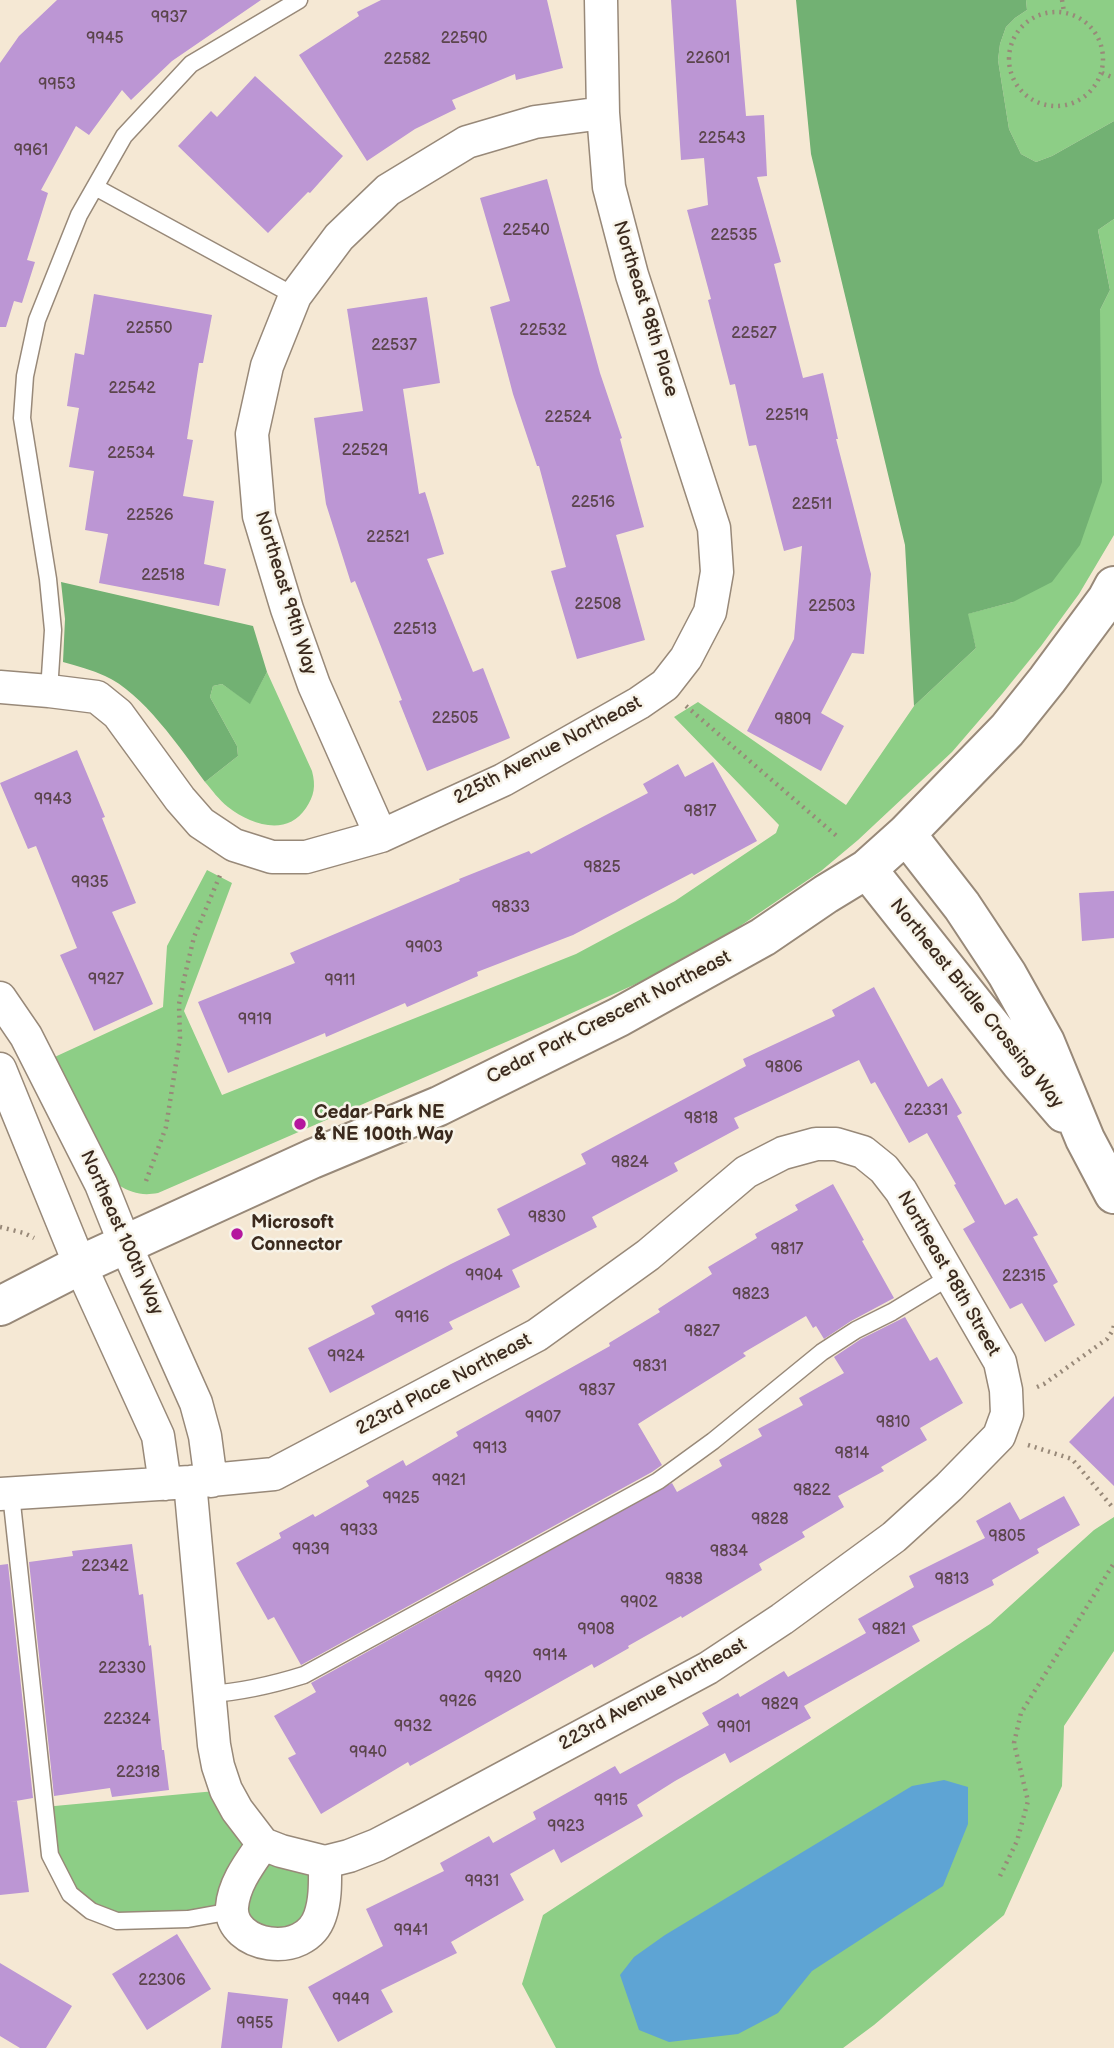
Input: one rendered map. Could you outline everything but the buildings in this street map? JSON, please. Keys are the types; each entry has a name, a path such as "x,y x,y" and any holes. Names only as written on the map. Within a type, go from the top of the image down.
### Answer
{"street":[{"name":"Northeast 98th Place","path":"601,0 603,113 609,187 625,250 714,528 717,572 710,612"},
{"name":"Northeast 99th Way","path":"381,836 314,685 286,609 259,516 252,434 267,366 295,296 339,237 388,190 467,142 535,122 603,113"},
{"name":"Cedar Park Crescent Northeast","path":"0,1306 125,1244 439,1105 620,1017 763,937 867,869 906,834 1007,730 1047,680 1114,586"},
{"name":"225th Avenue Northeast","path":"0,687 97,697 118,714 180,799 201,823 234,845 272,857 306,857 381,836 503,780 646,699 665,685 686,658 710,612"},
{"name":"Northeast Bridle Crossing Way","path":"906,834 962,906 1007,974 1045,1042 1086,1139 1114,1194"},
{"name":"Northeast Bridle Crossing Way","path":"867,869 1020,1062 1086,1139"},
{"name":"Northeast 100th Way","path":"0,998 31,1046 101,1184 196,1403 205,1436 189,1482 216,1756 226,1790 262,1844"},
{"name":"Northeast 100th Way","path":"0,1069 80,1265 158,1436 189,1482"},
{"name":"223rd Place Northeast","path":"5,1494 274,1474 537,1335 648,1255 746,1172 783,1153 816,1144 836,1144"},
{"name":"Northeast 98th Street","path":"836,1144 863,1152 884,1169 901,1191 1000,1362 1007,1398 1007,1414 999,1436"},
{"name":"223rd Avenue Northeast","path":"325,1862 349,1856 399,1834 708,1668 782,1619 894,1537 999,1436"},
{"path":"262,1844 325,1862 324,1897 320,1918 310,1933 295,1942 275,1945 254,1939 240,1929 232,1911 235,1889 262,1844"}],"lane":[{"path":"49,691 53,630 48,579 22,418 25,376 37,320 79,215 124,136 191,64 299,0"},
{"path":"94,187 295,296"},
{"path":"209,1694 268,1687 304,1675 658,1481 713,1441 822,1352 951,1276"},
{"path":"5,1494 50,1855 60,1876 70,1894 91,1911 117,1921 188,1919 232,1911"}],"path":[{"path":"1062,0 1064,12"},
{"path":"1064,12 1078,17 1090,26 1098,38 1103,52 1102,73 1086,96 1071,104 1055,107 1039,103 1025,95 1015,82 1009,67 1009,52 1022,25 1034,16 1064,12"},
{"path":"1102,73 1114,78"},
{"path":"686,706 839,838"},
{"path":"146,1181 166,1127 180,1038 179,1003 194,937 221,873"},
{"path":"1007,1398 1044,1384 1107,1339 1114,1325"},
{"path":"999,1436 1072,1460 1114,1509"},
{"path":"1000,1876 1017,1841 1028,1801 1014,1742 1021,1713 1114,1563"}],"green space":[{"path":"796,0 1026,0 1027,10 1006,27 998,60 1009,129 1021,154 1036,162 1052,156 1114,121 1114,219 1098,230 1110,290 1100,310 1102,482 1080,545 1052,582 1013,602 968,614 976,648 914,706 905,545 811,154"},
{"path":"1026,0 1114,0 1114,121 1052,156 1036,162 1021,154 1009,129 998,60 1006,27 1027,10"},
{"path":"1114,219 1114,535 1079,594 1041,646 952,752 821,871 724,937 649,978 158,1193 137,1193 118,1185 46,1061 163,1007 167,946 207,870 232,883 184,1011 222,1095 576,954 675,901 776,833 779,825 674,717 698,702 846,805 914,706 976,648 967,614 1013,602 1100,386 1100,310 1110,290 1098,230"},
{"path":"61,582 253,626 267,672 250,704 222,684 213,686 210,697 237,746 238,756 205,782 160,723 133,695 105,676 63,662 65,619"},
{"path":"267,672 312,771 314,781 306,808 289,823 279,825 247,819 228,807 205,782 238,756 237,746 210,697 213,686 222,684 250,703"},
{"path":"1114,1517 1114,1651 1064,1726 1062,1786 1004,1915 843,2048 556,2048 522,1984 543,1915 990,1624 1094,1530"},
{"path":"226,1790 237,1810 325,1862 294,1942 231,1911 153,1921 91,1911 59,1876 44,1807"}],"water":[{"path":"944,1780 968,1787 968,1824 943,1886 812,1971 778,2013 738,2034 669,2042 639,2030 620,1975 634,1957 665,1935 912,1786"}],"place":[{"name":"Cedar Park NE & NE 100th Way","path":"300,1124"},
{"name":"Microsoft Connector","path":"237,1234"}]}
